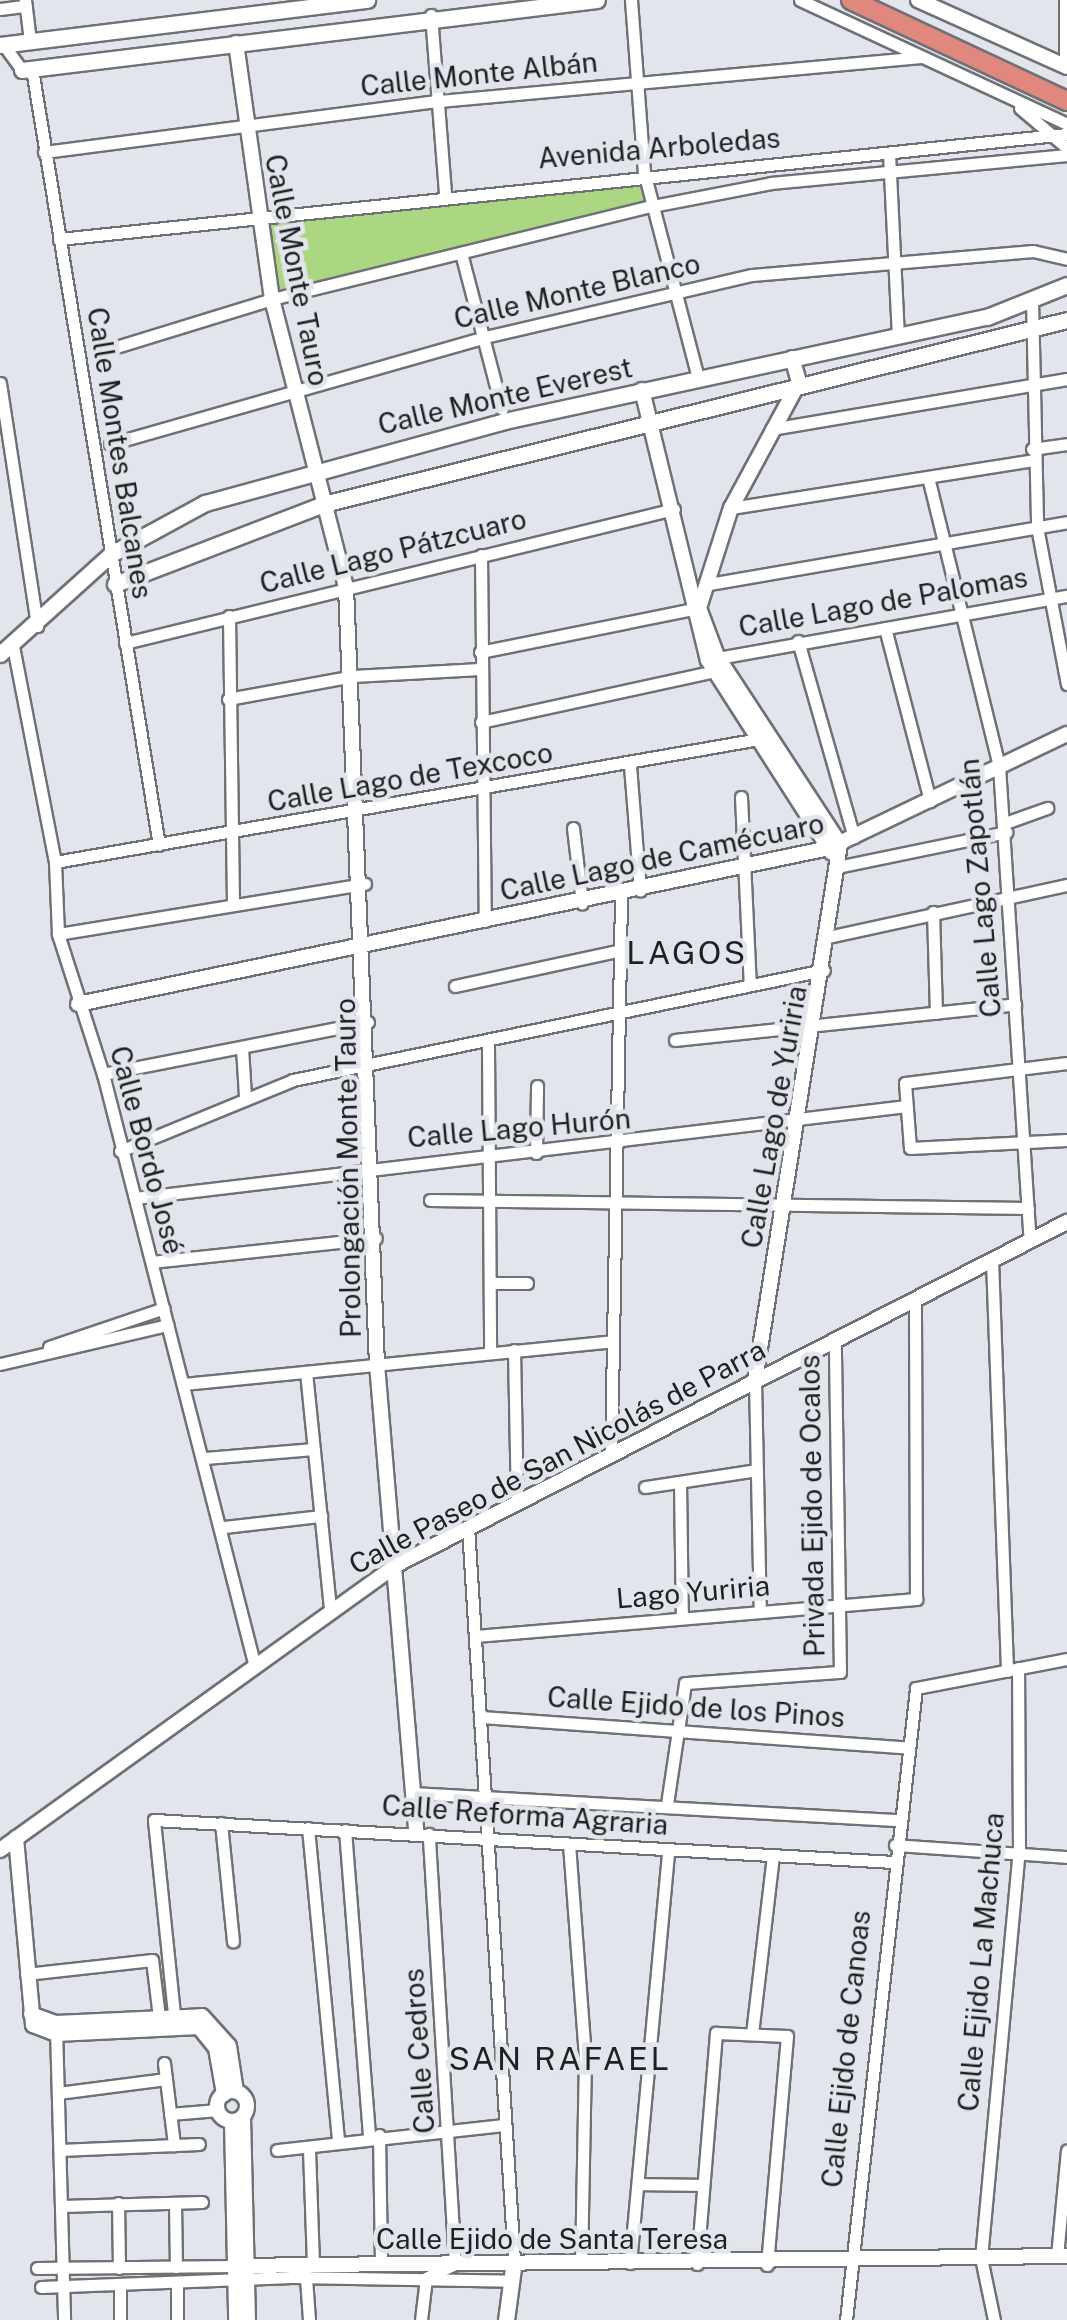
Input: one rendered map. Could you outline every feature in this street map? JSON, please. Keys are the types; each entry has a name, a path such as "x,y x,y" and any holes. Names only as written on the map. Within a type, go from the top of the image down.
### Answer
{"highway":[{"path":"852,0 1067,100"},
{"path":"880,0 1067,87"}],"main road":[{"path":"1,44 273,6 367,0"},
{"path":"27,70 431,15 597,0"},
{"name":"Calle Monte Everest","path":"7,650 110,554 206,503 315,468 642,390 898,336 1032,300 1067,285"},
{"name":"Calle Monte Everest","path":"115,584 323,504 799,382 1067,320"},
{"path":"506,2320 514,2261"}],"street":[{"path":"631,0 644,172 698,378"},
{"path":"800,0 1067,124"},
{"path":"918,0 1066,66 1066,0"},
{"path":"0,8 25,3 30,40"},
{"path":"431,15 445,194"},
{"name":"Calle Monte Tauro","path":"236,43 257,217 272,299 323,504"},
{"path":"1,44 27,70"},
{"name":"Calle Monte Albán","path":"44,152 438,101 921,57"},
{"name":"Calle Montes Balcanes","path":"27,70 59,239 159,844"},
{"path":"1010,98 1067,151"},
{"name":"Avenida Arboledas","path":"59,239 644,172 889,154 1067,134"},
{"name":"Avenida Arboledas","path":"103,351 272,299 652,206 770,183 891,176 1067,151"},
{"path":"889,154 898,336"},
{"name":"Calle Monte Blanco","path":"110,444 293,389 678,292 897,262 1033,251 1067,259"},
{"path":"461,253 502,408"},
{"path":"1032,300 1037,528 1046,599 1067,684"},
{"path":"480,652 694,608 710,584 732,508 770,429 799,382 792,358"},
{"path":"770,429 1067,378"},
{"path":"0,383 37,626"},
{"path":"642,390 674,509 694,608 713,663 839,852"},
{"path":"732,508 928,478 1067,444"},
{"name":"Calle Lago Zapotlán","path":"928,478 998,766 1030,1241"},
{"name":"Prolongación Monte Tauro","path":"323,504 346,587 353,676 372,1067 377,1364 413,1792 422,1833"},
{"name":"Calle Lago Pátzcuaro","path":"125,643 674,509"},
{"path":"0,512 17,510"},
{"path":"710,584 1067,522"},
{"path":"480,555 480,788 485,921"},
{"name":"Calle Lago de Palomas","path":"481,722 798,641 1067,596"},
{"path":"228,616 234,905"},
{"path":"885,628 930,801"},
{"path":"798,641 839,852"},
{"name":"Calle Bordo José","path":"7,650 55,862 58,934 103,1074 120,1151 224,1527 254,1664"},
{"path":"228,699 353,676 480,669"},
{"name":"Calle Lago de Camécuaro","path":"78,1004 839,852 930,801 1067,734"},
{"name":"Calle Lago de Texcoco","path":"55,862 480,788 630,766 765,737"},
{"path":"630,766 640,892"},
{"path":"741,797 750,984"},
{"path":"839,852 1005,827 1047,808"},
{"path":"573,828 582,903"},
{"name":"Calle Lago de Yuriria","path":"756,1380 824,970 839,852"},
{"path":"58,934 365,884"},
{"path":"828,938 1067,885"},
{"path":"612,1453 622,895"},
{"path":"933,912 936,1013"},
{"path":"455,986 621,950"},
{"path":"120,1151 246,1096 824,970"},
{"path":"675,1040 814,1031 1014,1004"},
{"path":"103,1074 370,1022"},
{"path":"488,1046 490,1352"},
{"path":"242,1048 246,1096"},
{"path":"1067,1064 905,1083 910,1148 1067,1140"},
{"path":"536,1154 537,1086"},
{"name":"Calle Lago Hurón","path":"135,1198 375,1166 618,1145 907,1106"},
{"path":"430,1200 617,1207 1028,1208"},
{"name":"Calle Paseo de San Nicolás de Parra","path":"0,1850 396,1564 1067,1222"},
{"path":"152,1262 377,1238"},
{"name":"Calle Ejido La Machuca","path":"980,2258 1018,1851 992,1260"},
{"path":"490,1283 527,1283"},
{"name":"Lago Yuriria","path":"475,1636 916,1599 916,1299"},
{"path":"27,1357 164,1308"},
{"path":"0,1364 168,1325"},
{"name":"Privada Ejido de Ocalos","path":"678,1731 686,1683 840,1672 835,1340"},
{"path":"184,1384 612,1341"},
{"path":"514,1350 518,1501"},
{"path":"306,1372 330,1608"},
{"path":"756,1380 760,1611"},
{"path":"205,1458 314,1449"},
{"path":"644,1487 757,1470"},
{"path":"680,1482 682,1618"},
{"path":"224,1527 321,1516"},
{"path":"468,1527 514,2261"},
{"path":"1012,1670 1067,1659"},
{"name":"Calle Ejido de Canoas","path":"846,2320 848,2259 894,1845 916,1688 1012,1670"},
{"name":"Calle Ejido de los Pinos","path":"480,1717 908,1748"},
{"path":"667,1804 678,1731"},
{"name":"Calle Reforma Agraria","path":"413,1792 486,1791 898,1820"},
{"name":"Calle Reforma Agraria","path":"165,2018 154,1820 893,1862"},
{"path":"221,1823 233,1941"},
{"path":"308,1828 338,2141"},
{"path":"345,1830 382,2262"},
{"name":"Calle Cedros","path":"422,1833 450,2126 455,2264"},
{"path":"16,1838 30,2014 56,2029 165,2018 219,2027 230,2093 218,2110"},
{"path":"570,1844 585,2058 581,2262"},
{"path":"894,1845 1067,1857"},
{"path":"630,2263 668,1850"},
{"path":"752,2034 774,1855"},
{"path":"26,1974 152,1960 165,2018"},
{"path":"56,2029 64,2320"},
{"path":"697,2264 716,2033 787,2036 768,2265"},
{"path":"164,2063 174,2145"},
{"path":"58,2093 166,2078"},
{"path":"230,2093 246,2099 237,2119 241,2266 236,2320"},
{"path":"170,2114 218,2110 237,2119"},
{"path":"277,2150 450,2126 503,2125"},
{"path":"60,2150 199,2144"},
{"path":"309,2147 304,2273 309,2320"},
{"path":"1062,2256 1067,2150"},
{"path":"638,2184 704,2185"},
{"path":"61,2206 202,2202"},
{"path":"118,2204 119,2268"},
{"path":"175,2204 176,2267"},
{"name":"Calle Ejido de Santa Teresa","path":"38,2268 241,2266 304,2273 382,2262 768,2265 848,2259 1062,2256"},
{"path":"980,2258 992,2278 994,2320"},
{"path":"426,2278 455,2264"},
{"path":"41,2287 240,2283 304,2273 513,2281"},
{"path":"421,2320 426,2278"},
{"path":"240,2283 248,2320"},
{"path":"177,2285 177,2320"},
{"path":"120,2286 120,2320"}],"green space":[{"path":"642,179 648,200 280,292 267,224"}],"district":[{"name":"LAGOS","path":"687,953"},
{"name":"SAN RAFAEL","path":"560,2059"}]}
